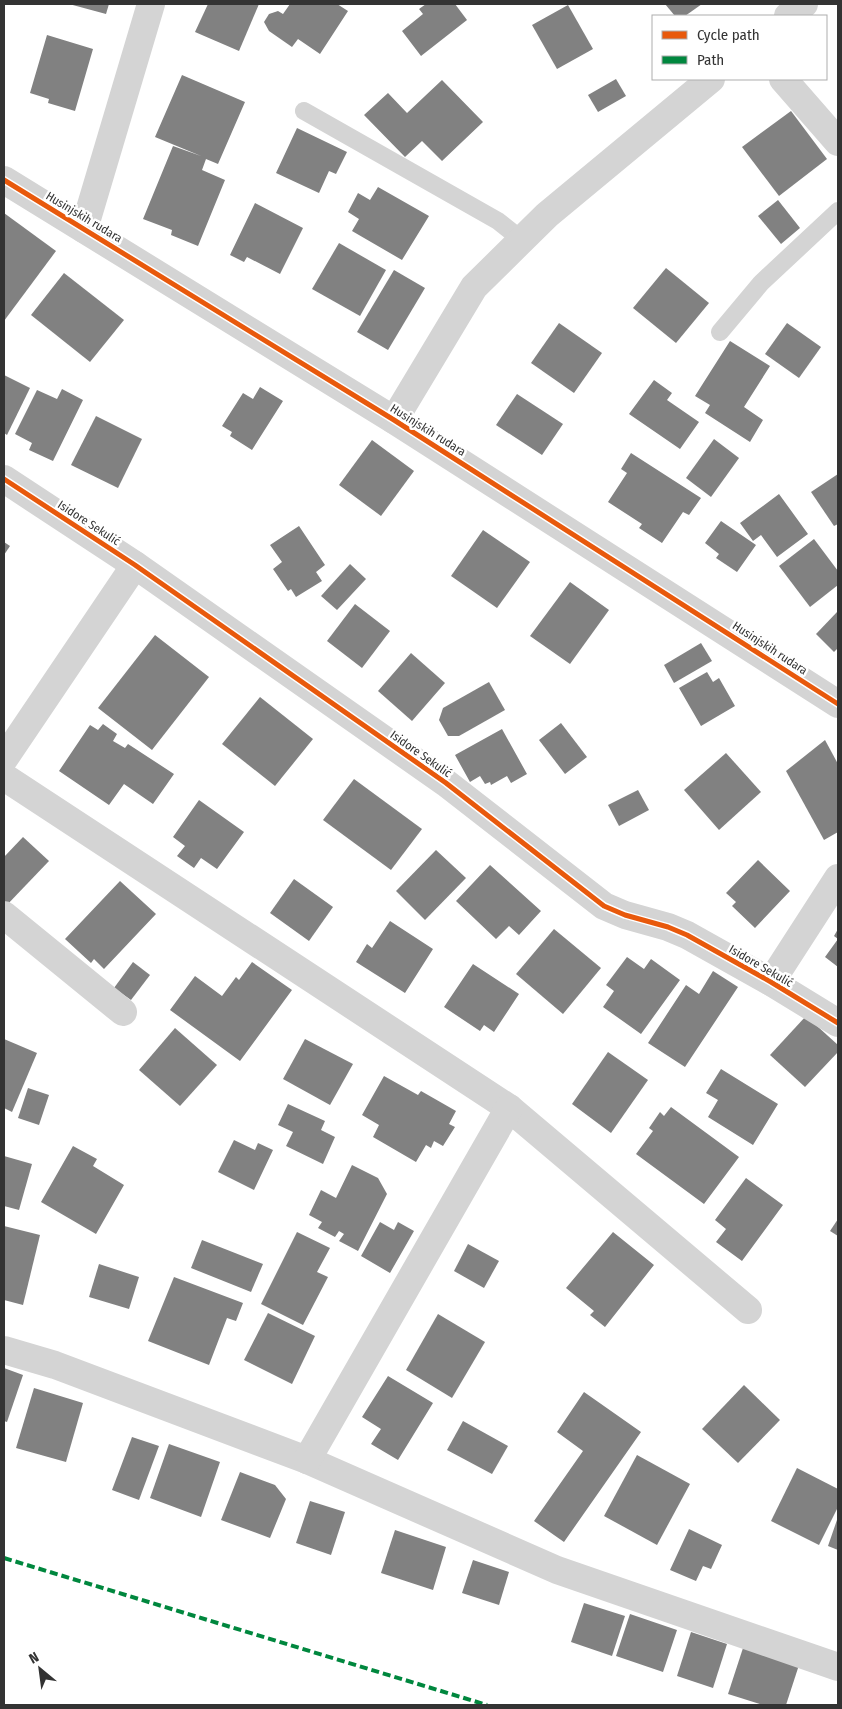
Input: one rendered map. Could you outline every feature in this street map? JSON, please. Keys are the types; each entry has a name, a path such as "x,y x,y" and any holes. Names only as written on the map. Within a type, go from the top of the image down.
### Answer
{"street":[{"path":"84,229 151,4"},
{"path":"789,15 804,4"},
{"path":"394,420 474,287 548,215 710,80"},
{"path":"784,80 838,142"},
{"name":"Husinjskih rudara","path":"4,180 394,420 838,704"},
{"name":"Isidore Sekulić","path":"4,479 134,565 446,783 604,906 624,915 668,927 687,935 771,982 838,1023"},
{"path":"4,759 134,565"},
{"path":"4,777 509,1108 748,1310"},
{"path":"771,982 838,878"},
{"path":"4,915 123,1012"},
{"path":"307,1460 509,1108"},
{"path":"4,1350 55,1366 307,1460 557,1570 838,1667"}],"lane":[{"path":"304,111 498,221 522,240"},
{"path":"720,332 761,283 838,211"}],"building":[{"path":"69,4 109,4 106,14"},
{"path":"208,4 259,4 239,51 195,32"},
{"path":"290,4 337,4 348,11 320,54 298,39 292,47 269,31 264,22 269,14 278,11 283,14"},
{"path":"426,4 455,4 467,20 421,56 402,31 423,14 419,9"},
{"path":"665,4 702,4 686,15 674,15"},
{"path":"568,5 593,49 557,69 532,25"},
{"path":"47,35 93,49 75,111 48,103 49,99 30,93"},
{"path":"182,75 245,102 218,164 206,159 202,170 225,180 198,246 171,235 172,230 143,219 173,146 201,156 155,137"},
{"path":"616,79 626,96 598,112 588,95"},
{"path":"442,80 483,122 442,161 422,141 405,157 364,115 388,93 407,113"},
{"path":"791,111 827,159 779,196 742,147"},
{"path":"297,128 347,152 336,174 329,171 319,193 276,173"},
{"path":"378,187 429,216 402,260 352,231 359,219 348,212 358,193 370,200"},
{"path":"778,200 800,228 781,244 758,216"},
{"path":"255,203 303,228 280,274 247,257 244,262 230,255"},
{"path":"4,213 56,251 4,321"},
{"path":"339,243 386,270 360,316 312,289"},
{"path":"666,268 709,303 676,343 633,308"},
{"path":"394,270 425,288 388,350 357,332"},
{"path":"64,273 124,320 90,362 31,315"},
{"path":"559,323 602,353 574,393 531,363"},
{"path":"787,323 821,347 799,378 765,354"},
{"path":"730,341 770,366 744,407 763,420 750,442 705,413 710,405 695,396"},
{"path":"4,375 30,388 7,435 4,433"},
{"path":"654,380 672,393 667,400 699,422 680,449 629,414"},
{"path":"260,387 283,401 252,450 230,436 232,432 222,426 243,393 253,399"},
{"path":"62,389 83,400 53,461 29,450 32,443 15,434 37,390 57,399"},
{"path":"517,394 563,424 542,455 496,425"},
{"path":"96,416 142,439 118,488 71,465"},
{"path":"714,439 739,458 711,497 686,478"},
{"path":"372,440 414,471 381,516 339,485"},
{"path":"631,453 701,498 689,515 683,512 662,543 639,528 642,524 608,502 627,473 621,469"},
{"path":"838,474 838,524 834,526 811,492"},
{"path":"779,494 808,534 777,557 761,535 753,541 740,523"},
{"path":"721,521 756,545 737,572 716,558 719,554 705,543"},
{"path":"299,526 325,565 316,572 322,581 296,597 291,589 288,591 273,569 282,562 270,545"},
{"path":"483,530 530,562 497,608 451,576"},
{"path":"814,539 838,571 838,585 810,607 779,566"},
{"path":"4,542 10,546 4,555"},
{"path":"350,564 366,579 337,610 321,596"},
{"path":"570,582 609,610 570,664 530,636"},
{"path":"355,604 390,631 362,668 327,641"},
{"path":"838,611 838,648 834,652 816,634"},
{"path":"155,635 209,677 152,750 98,708"},
{"path":"701,643 712,661 674,683 664,665"},
{"path":"411,653 445,683 412,721 378,691"},
{"path":"707,672 713,682 719,678 735,706 701,726 679,688"},
{"path":"489,682 505,710 459,736 448,736 439,720 443,708"},
{"path":"260,697 313,739 275,786 222,744"},
{"path":"561,723 587,757 565,774 539,740"},
{"path":"103,724 117,734 113,741 125,748 128,744 174,774 153,804 124,784 109,805 59,771 90,725 98,730"},
{"path":"502,729 527,774 511,783 507,776 491,785 490,782 485,784 480,776 470,782 455,755"},
{"path":"825,740 838,764 838,832 824,840 786,771"},
{"path":"726,753 761,792 719,830 684,790"},
{"path":"354,779 422,829 391,870 323,820"},
{"path":"638,790 649,810 619,826 608,805"},
{"path":"199,800 244,832 217,869 201,858 194,868 177,856 185,846 173,837"},
{"path":"23,837 49,861 4,908 4,857"},
{"path":"436,850 466,878 425,920 396,891"},
{"path":"758,860 790,891 755,928 732,906 736,902 726,893"},
{"path":"490,865 541,911 519,935 509,926 496,939 456,901"},
{"path":"294,879 333,907 309,941 270,913"},
{"path":"120,881 156,914 104,969 94,959 91,963 65,939"},
{"path":"390,921 433,949 405,993 356,962 367,944 372,948"},
{"path":"554,929 601,968 563,1014 516,974"},
{"path":"838,929 838,939 834,936"},
{"path":"838,939 838,967 825,957"},
{"path":"627,957 644,969 651,959 680,980 641,1034 603,1007 614,991 606,985"},
{"path":"133,962 150,975 131,1000 114,988"},
{"path":"252,962 292,990 240,1061 170,1010 195,976 222,996 236,977 239,980"},
{"path":"473,964 519,994 494,1032 484,1025 480,1031 444,1007"},
{"path":"713,971 738,987 685,1067 648,1043 686,985 699,994"},
{"path":"806,1016 838,1045 838,1052 805,1087 770,1055"},
{"path":"175,1028 217,1065 180,1106 139,1070"},
{"path":"4,1039 37,1053 12,1112 4,1108"},
{"path":"305,1039 353,1064 330,1105 283,1079"},
{"path":"608,1052 648,1080 611,1133 572,1104"},
{"path":"721,1069 778,1104 753,1145 708,1117 718,1100 706,1093"},
{"path":"384,1076 418,1095 421,1091 456,1111 449,1124 455,1127 443,1146 434,1141 431,1148 426,1145 416,1162 373,1137 379,1125 362,1115"},
{"path":"28,1088 49,1095 39,1125 18,1118"},
{"path":"288,1104 325,1121 321,1130 335,1137 323,1164 286,1146 293,1132 278,1125"},
{"path":"671,1107 739,1157 704,1204 636,1154 653,1131 649,1128 660,1112 664,1116"},
{"path":"234,1140 255,1150 258,1143 273,1150 254,1190 218,1172"},
{"path":"73,1146 97,1159 93,1166 124,1185 96,1234 41,1202"},
{"path":"4,1156 32,1164 19,1210 4,1206"},
{"path":"352,1165 378,1178 387,1194 358,1251 339,1241 344,1234 339,1231 335,1237 318,1228 322,1222 309,1215 321,1190 336,1198"},
{"path":"746,1178 783,1205 742,1261 716,1242 726,1229 715,1220"},
{"path":"838,1219 838,1236 830,1231"},
{"path":"380,1222 394,1230 398,1222 414,1231 390,1273 361,1256"},
{"path":"4,1226 40,1235 23,1305 4,1300"},
{"path":"297,1232 330,1248 317,1272 328,1277 303,1325 261,1304"},
{"path":"613,1232 654,1265 605,1327 590,1315 594,1311 566,1288"},
{"path":"202,1240 263,1264 251,1292 191,1268"},
{"path":"468,1244 499,1261 484,1288 454,1271"},
{"path":"99,1264 139,1277 129,1309 89,1297"},
{"path":"174,1277 243,1303 236,1321 227,1318 209,1365 148,1341"},
{"path":"268,1313 315,1336 292,1384 244,1360"},
{"path":"438,1314 485,1342 452,1398 406,1370"},
{"path":"4,1368 23,1375 7,1422 4,1421"},
{"path":"388,1376 433,1403 398,1460 371,1444 381,1429 362,1417"},
{"path":"744,1385 780,1420 738,1463 702,1429"},
{"path":"34,1388 83,1403 66,1462 16,1448"},
{"path":"584,1392 641,1432 564,1542 534,1521 583,1451 557,1432"},
{"path":"463,1421 508,1446 492,1474 447,1450"},
{"path":"132,1437 159,1446 139,1500 112,1490"},
{"path":"169,1444 220,1462 201,1517 150,1498"},
{"path":"637,1455 690,1484 657,1545 604,1516"},
{"path":"797,1468 838,1489 838,1507 819,1545 771,1521"},
{"path":"240,1472 275,1485 286,1499 270,1538 221,1520"},
{"path":"310,1501 345,1512 331,1555 296,1543"},
{"path":"838,1517 838,1550 828,1546"},
{"path":"689,1529 722,1545 711,1569 703,1566 696,1581 670,1570"},
{"path":"395,1530 446,1547 433,1590 381,1573"},
{"path":"473,1560 509,1572 499,1605 462,1593"},
{"path":"584,1603 625,1616 612,1656 571,1642"},
{"path":"630,1614 677,1630 663,1672 616,1656"},
{"path":"691,1632 727,1644 713,1688 677,1676"},
{"path":"743,1648 799,1665 786,1705 763,1705 728,1694"}],"marked path":[{"path":"4,1558 487,1705"}],"cycle path":[{"path":"4,180 394,420 838,704"},
{"path":"4,479 135,565 446,783 604,906 625,915 668,927 687,935 771,982 838,1023"}]}
